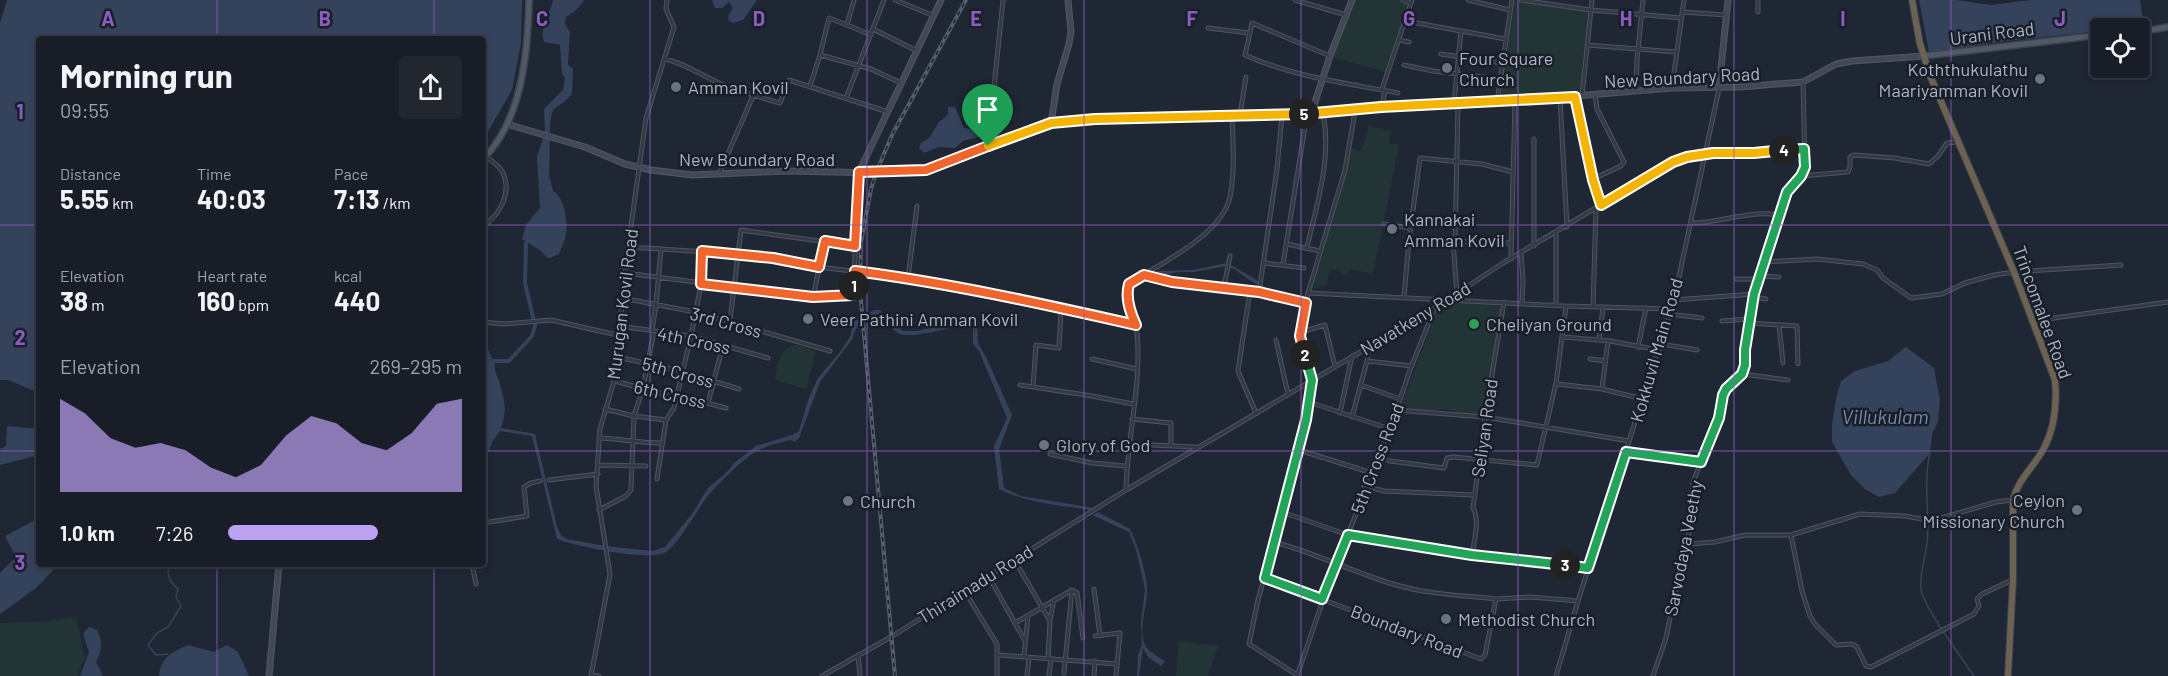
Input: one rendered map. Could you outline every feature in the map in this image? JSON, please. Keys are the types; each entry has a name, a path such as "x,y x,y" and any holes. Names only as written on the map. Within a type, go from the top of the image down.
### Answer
{"highway":[{"name":"Trincomalee Road","path":"1911,0 1924,56 2014,272 2055,380 2054,419 2043,449 2022,478 2015,490 2013,500 2013,580 2008,676"}],"main road":[{"path":"486,155 497,145 507,124 524,65 529,0"},
{"path":"859,172 941,0"},
{"path":"1051,123 1057,84 1070,44 1068,0"},
{"path":"1309,114 1352,0"},
{"path":"1719,88 1728,0"},
{"path":"2150,30 2168,27"},
{"name":"Urani Road","path":"1924,56 2090,36"},
{"name":"New Boundary Road","path":"507,124 585,147 639,168 692,175 789,171 926,170 1051,123 1095,119 1309,114 1381,107 1575,97 1672,88 1719,88 1803,82 1836,64 1924,56"},
{"path":"269,676 279,567"}],"street":[{"name":"Murugan Kovil Road","path":"591,675 610,574 596,486 599,438 614,381 628,247 646,118 674,27 666,9 667,0"},
{"path":"848,25 854,0"},
{"path":"846,98 884,0"},
{"path":"895,0 934,16"},
{"path":"988,146 1003,0"},
{"path":"1295,0 1346,15"},
{"path":"1381,107 1383,90 1411,2 1403,0"},
{"path":"1468,0 1510,10"},
{"path":"1497,102 1512,0"},
{"path":"1521,0 1591,10 1681,18"},
{"path":"1582,96 1592,0"},
{"path":"1636,91 1643,0"},
{"path":"1672,88 1684,0"},
{"path":"1758,0 1758,12"},
{"path":"1682,12 1727,15"},
{"path":"810,86 829,18 871,35"},
{"path":"1405,21 1506,39"},
{"path":"1330,56 1252,23 1245,55 1260,62 1322,80 1398,93"},
{"path":"1208,28 1250,33"},
{"path":"873,29 917,51"},
{"path":"1457,293 1454,242 1458,161 1456,73 1461,31"},
{"path":"1398,40 1409,42"},
{"path":"1587,45 1676,52"},
{"path":"1441,54 1502,63"},
{"path":"820,55 871,69 901,84"},
{"path":"665,59 675,61 717,82 753,96 780,103 789,80 888,112"},
{"path":"1404,65 1500,79"},
{"path":"1240,116 1246,77"},
{"path":"1788,380 1742,374 1749,321 1759,277 1787,192 1801,176 1805,167 1803,82"},
{"name":"Kokkuvil Main Road","path":"1556,676 1588,568 1674,300 1719,88"},
{"path":"1593,180 1621,166 1624,162 1597,109 1595,95"},
{"path":"719,175 753,96"},
{"path":"1575,97 1593,180 1601,205"},
{"path":"1560,98 1567,226"},
{"path":"1511,259 1515,101"},
{"path":"1297,675 1249,644 1309,402 1312,380 1300,332 1308,293 1345,170 1355,111"},
{"path":"1307,247 1324,171 1327,133 1323,113"},
{"path":"1283,264 1309,114"},
{"path":"1259,292 1277,169 1282,115"},
{"path":"1126,489 1126,466 1137,387 1138,351 1136,325 1130,311 1129,284 1203,235 1226,207 1232,180 1232,117"},
{"path":"1534,139 1534,246"},
{"path":"1801,176 1848,172 1850,157 1854,155 1929,164 1947,143 1958,142"},
{"name":"Navatkeny Road","path":"1126,489 1435,308 1511,259 1673,162 1706,154 1804,149"},
{"path":"1404,297 1420,158 1482,164 1513,172"},
{"path":"486,159 502,171 506,186 504,201 498,213 486,224"},
{"path":"625,273 813,297 853,295 859,172"},
{"path":"908,278 917,206"},
{"path":"1593,306 1596,209"},
{"path":"1690,223 1762,213 1778,215"},
{"path":"1384,224 1411,228"},
{"path":"730,321 741,230 855,246"},
{"path":"1556,234 1556,305"},
{"path":"1409,240 1511,243"},
{"path":"813,297 825,241"},
{"path":"1287,244 1320,251"},
{"path":"628,247 739,254 908,278 1136,325"},
{"path":"599,510 626,496 631,490 634,416 643,388 653,331 661,249"},
{"path":"657,479 666,420 674,408 691,336 701,284 702,251"},
{"path":"1521,253 1522,302"},
{"path":"1224,287 1230,256"},
{"path":"1764,262 1817,259 1863,264 1877,270 1883,278 1911,297 1942,294 1965,283 1994,274 2121,266"},
{"path":"1263,263 1304,268"},
{"path":"1144,275 1172,282 1259,292 1306,303"},
{"path":"1736,279 1779,277"},
{"path":"1250,291 1239,371 1256,414"},
{"path":"1308,293 1671,309"},
{"path":"1674,300 1754,296 1766,298"},
{"name":"3rd Cross","path":"622,298 695,312 830,351"},
{"name":"Seliyan Road","path":"1472,555 1476,520 1476,512 1473,508 1474,495 1504,302"},
{"path":"2032,321 2168,302"},
{"path":"1378,457 1390,461 1444,468 1447,458 1479,458 1538,465 1556,383 1566,306"},
{"path":"1599,340 1603,307"},
{"name":"5th Cross Road","path":"1297,675 1322,599 1360,505 1369,472 1390,429 1435,308"},
{"path":"1638,346 1646,308"},
{"path":"1033,387 1036,345 1059,348 1061,309"},
{"path":"1670,314 1702,318"},
{"path":"486,322 504,324 550,320 618,335"},
{"path":"1722,321 1797,326 1798,364"},
{"path":"1300,332 1325,325 1335,366"},
{"path":"1779,325 1783,363"},
{"name":"4th Cross","path":"619,326 691,336 768,358"},
{"path":"1563,337 1608,341 1659,350"},
{"path":"1276,340 1288,394"},
{"path":"1602,389 1608,341"},
{"path":"1660,344 1697,350"},
{"path":"708,403 723,345"},
{"path":"1352,417 1367,362 1369,345"},
{"path":"1340,412 1352,356"},
{"name":"5th Cross","path":"617,357 681,371 739,388"},
{"path":"1092,359 1137,369"},
{"path":"1590,359 1605,361"},
{"path":"1367,362 1412,366"},
{"name":"Sarvodaya Veethy","path":"1653,676 1666,638 1680,568 1688,544 1691,496 1701,462 1719,418 1723,395 1726,389 1742,374"},
{"name":"6th Cross","path":"614,381 726,408"},
{"path":"1556,383 1602,389 1643,399"},
{"path":"1361,385 1400,399"},
{"path":"1020,386 1134,404"},
{"path":"1309,402 1390,429"},
{"path":"605,409 666,420"},
{"path":"1396,410 1485,417 1629,441"},
{"path":"1132,419 1171,423 1171,446"},
{"path":"599,438 662,443"},
{"path":"1130,444 1197,447"},
{"path":"1298,450 1369,472"},
{"path":"1626,452 1701,462"},
{"path":"1050,454 1126,466"},
{"path":"599,465 646,466"},
{"path":"549,480 598,474"},
{"path":"486,523 527,516 524,487 540,481"},
{"path":"1364,486 1384,491 1474,495"},
{"name":"Thiraimadu Road","path":"822,676 891,637 1126,489"},
{"path":"1688,544 1715,542 1745,535 1791,535 1860,514 1938,519 1996,502 2013,500"},
{"path":"1282,512 1348,535 1472,555 1588,568"},
{"path":"1791,535 1803,591 1815,624 1836,645 1852,644 1857,648 1866,666 1870,667 1974,614 1979,606 1977,598 2013,580"},
{"path":"1274,542 1336,562 1377,579 1426,593 1454,597 1496,599 1531,597 1578,601"},
{"path":"1014,559 1050,621"},
{"path":"473,567 476,584"},
{"path":"988,575 1025,640"},
{"name":"Boundary Road","path":"1265,578 1481,659 1485,655 1496,599"},
{"path":"1094,589 1100,636"},
{"path":"964,590 997,644 997,676"},
{"path":"1015,623 1072,590"},
{"path":"1072,590 1077,593 1083,638"},
{"path":"1064,673 1072,590"},
{"path":"1049,676 1050,621 1054,600"},
{"path":"1024,656 1028,615"},
{"path":"1095,636 1120,633 1116,676"},
{"path":"858,655 860,676"},
{"path":"998,655 1117,664"},
{"path":"1028,676 1029,657"},
{"path":"1094,676 1095,661"},
{"path":"591,675 599,676"}],"shaded area":[{"path":"1354,0 1400,0 1409,4 1386,72 1332,57"},
{"path":"1515,1 1588,11 1580,94 1519,99 1502,97 1500,93"},
{"path":"1369,126 1391,131 1389,143 1399,145 1373,274 1350,269 1347,275 1341,274 1340,270 1330,269 1326,285 1312,289 1339,201 1351,148 1361,151"},
{"path":"1450,303 1496,304 1501,311 1495,361 1480,419 1446,409 1422,411 1400,409 1438,308"},
{"path":"797,345 816,351 806,389 775,380 782,353"},
{"path":"76,617 85,657 77,676 0,676 0,623 42,622"},
{"path":"1179,641 1218,646 1208,676 1176,676"}],"water":[{"path":"7,0 522,0 521,43 512,90 486,135 486,36 36,36 36,392 8,380 0,380 0,23"},
{"path":"553,0 584,0 566,17 565,24 570,32 568,65 573,69 572,94 553,111 550,133 545,132 544,109 563,90 565,78 562,74 560,45 544,42 543,37"},
{"path":"712,0 757,0 743,20 733,23 729,21 728,16 733,8 729,2 722,8 715,8"},
{"path":"1919,0 1956,0 1991,5 2031,0 2140,0 2143,18 2090,18 2090,32 1929,52"},
{"path":"948,107 955,107 964,128 980,130 979,137 963,141 955,148 939,147 924,153 919,148 921,143 929,138 939,122 948,115"},
{"path":"543,138 550,140 549,175 553,191 560,199 565,211 567,230 559,254 550,258 522,239 526,225 540,208 537,157"},
{"path":"1227,263 1269,290 1304,298 1286,298 1277,295 1226,266 1163,276 1158,275 1157,271 1193,270"},
{"path":"880,310 903,331 918,331 956,320 977,319 978,343 1012,415 999,449 1004,488 1021,496 1094,508 1090,510 1043,503 1010,494 999,489 994,446 1007,418 979,351 973,344 973,324 922,334 904,335 895,331 877,314 869,316 869,313"},
{"path":"858,315 861,315 853,338 820,382 799,438 795,442 790,440 762,448 737,466 706,498 680,537 666,552 657,555 629,554 595,549 557,539 532,436 500,431 492,442 489,452 486,452 486,345 495,365 504,401 505,410 501,428 535,434 557,527 561,535 567,539 605,546 652,551 665,547 692,514 708,488 734,463 756,446 799,431 808,400 818,378 851,335 852,325"},
{"name":"Villukulam","path":"1906,347 1934,368 1940,400 1938,421 1932,435 1930,453 1895,493 1879,497 1865,489 1851,475 1832,442 1836,399 1841,381 1855,371 1888,361"},
{"path":"7,426 36,429 36,456 0,465 0,449 6,446"},
{"path":"1098,512 1130,529 1144,569 1147,592 1142,627 1143,641 1150,651 1165,661 1161,666 1148,657 1143,648 1139,676 1137,676 1138,655 1142,645 1141,622 1145,589 1136,550 1129,532 1092,515"},
{"path":"36,520 36,567 56,567 36,588 0,614 0,573 16,557 5,536"},
{"path":"90,627 97,630 100,638 101,650 96,662 103,676 80,676 89,652 83,634"},
{"path":"188,645 214,652 227,645 238,652 249,676 159,676 162,664 168,656"}],"waterway":[{"path":"493,361 509,361 532,336 535,326 525,283 526,243"},
{"path":"1930,453 1927,474 1927,544 1921,573 1921,590 1936,621 1974,676"},
{"path":"168,654 156,655 148,645 157,633 168,627 181,606 176,597 178,589 168,574 169,567"},
{"path":"188,567 194,567"}],"railway":[{"path":"895,676 860,290 861,242 871,189 892,135 966,0"}],"place":[{"name":"Four Square Church","path":"1447,68"},
{"name":"Koththukulathu Maariyamman Kovil","path":"2040,79"},
{"name":"Amman Kovil","path":"676,87"},
{"name":"Kannakai Amman Kovil","path":"1392,229"},
{"name":"Veer Pathini Amman Kovil","path":"808,319"},
{"name":"Cheliyan Ground","path":"1474,324"},
{"name":"Glory of God","path":"1044,445"},
{"name":"Church","path":"848,501"},
{"name":"Ceylon Missionary Church","path":"2077,510"},
{"name":"Methodist Church","path":"1446,619"}],"route":[{"path":"1575,97 1593,180 1601,205 1673,162 1687,157 1713,153 1754,153 1804,149 1805,167 1801,176 1787,192 1778,215 1753,297 1745,365 1742,374 1726,389 1723,395 1719,418 1701,462 1626,452 1588,568 1472,555 1348,535 1322,599 1265,578 1306,420 1312,380 1300,336 1306,303 1259,292 1172,282 1144,275 1129,284 1128,289 1130,311 1136,325 946,284 855,271 853,295 813,297 701,284 702,251 773,258 819,267 825,241 855,246 859,172 926,170 988,146 1051,123 1095,119 1307,114 1381,107 1575,97"}]}
